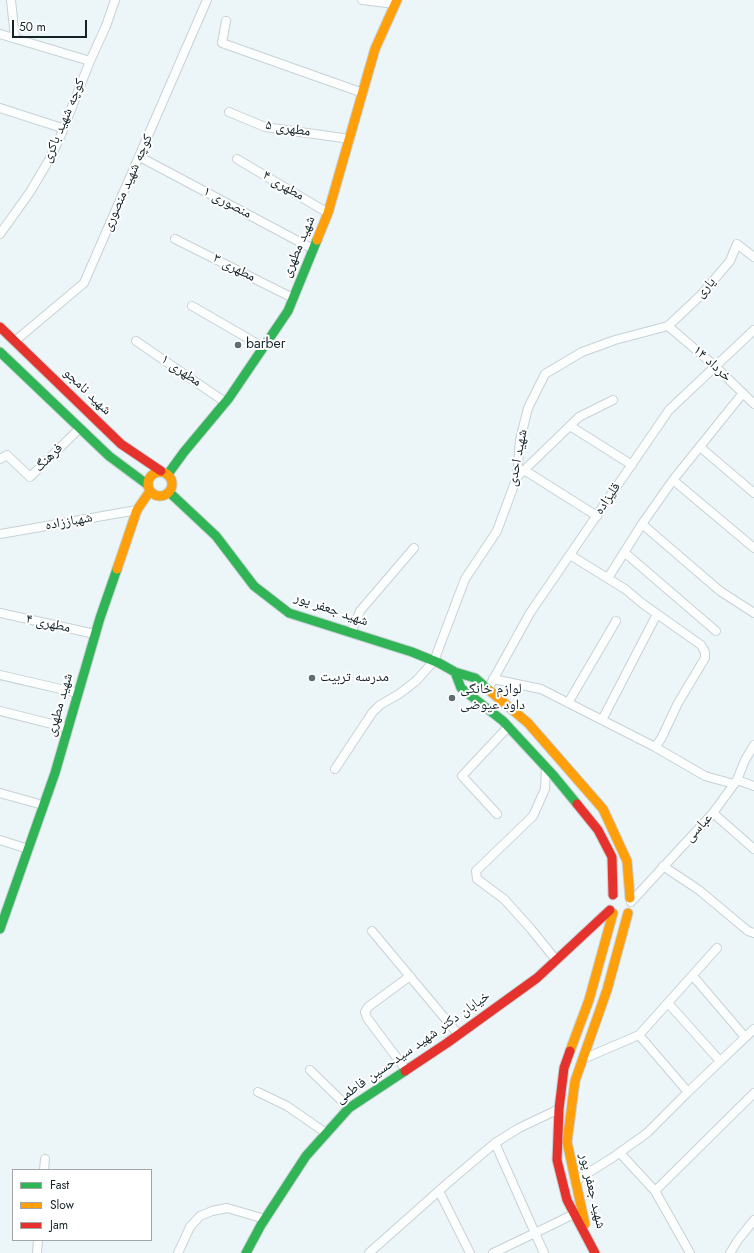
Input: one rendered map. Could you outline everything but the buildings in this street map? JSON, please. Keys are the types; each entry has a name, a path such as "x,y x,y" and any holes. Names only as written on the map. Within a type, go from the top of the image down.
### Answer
{"street":[{"path":"11,0 15,38"},
{"name":"کوچه شهید باکری","path":"0,234 30,192 49,160 106,26 115,0"},
{"name":"کوچه شهید منصوری","path":"15,341 84,283 207,0"},
{"path":"362,0 396,2"},
{"name":"شهید مطهری","path":"164,472 184,452 225,402 288,311 328,213 375,49 396,2"},
{"path":"226,21 222,43 363,93"},
{"path":"0,34 90,61"},
{"path":"0,108 62,128"},
{"name":"مطهری ۵","path":"229,112 265,127 350,139"},
{"name":"منصوری ۱","path":"140,157 313,249"},
{"name":"مطهری ۴","path":"237,159 328,213"},
{"name":"مطهری ۳","path":"175,239 293,298"},
{"name":"یاری","path":"668,326 702,295 730,261 737,244 754,257"},
{"path":"192,306 263,347"},
{"name":"۱۴ خرداد","path":"668,326 715,366 754,404"},
{"name":"شهید احدی","path":"434,661 465,579 497,531 517,477 520,440 528,408 545,374 582,352 615,340 668,326"},
{"name":"شهید نامجو","path":"0,327 121,444 164,472"},
{"name":"قلیزاده","path":"488,689 530,613 669,410 754,330"},
{"name":"مطهری ۱","path":"136,341 225,402"},
{"path":"0,352 109,456 156,495 163,496 169,492 172,486 172,479 164,472 154,473 149,478 149,488"},
{"path":"608,578 642,524 673,480 743,393"},
{"path":"517,477 579,417 613,400"},
{"path":"570,426 632,465"},
{"name":"فرهنگ","path":"0,459 7,455 30,477 80,428"},
{"path":"700,447 754,493"},
{"path":"524,470 597,516"},
{"path":"673,480 754,548"},
{"name":"شهید مطهری","path":"0,929 44,805 96,634 137,510 149,488"},
{"name":"شهید جعفر پور","path":"169,492 216,536 254,586 289,613 412,652 455,672 475,678 528,723 603,809 627,861 631,900"},
{"name":"شهباززاده","path":"0,534 137,510"},
{"path":"642,524 720,591 754,614"},
{"path":"351,633 360,611 414,548"},
{"path":"624,552 716,631"},
{"path":"570,555 625,589 701,645 706,652 705,658 678,703 661,739 655,747"},
{"name":"مطهری ۴","path":"0,613 96,634"},
{"path":"602,720 657,614"},
{"path":"568,703 616,621"},
{"path":"335,769 372,713 380,705 399,694 416,681 434,661"},
{"path":"455,672 461,688 503,721 546,768 598,830 612,857 613,895 608,903 612,912 621,916 628,912 632,906 631,900 624,893 617,893 613,895"},
{"path":"0,675 78,692"},
{"path":"493,679 541,689 655,747 705,776 754,786"},
{"path":"0,711 68,728"},
{"path":"497,814 462,776 508,727"},
{"name":"عباسی","path":"631,900 713,813 736,782 745,760 754,745"},
{"path":"546,768 545,789 533,816 476,871 477,879 504,899 556,960"},
{"path":"0,793 44,805"},
{"path":"713,813 754,849"},
{"path":"0,840 28,849"},
{"path":"663,866 699,890 748,931 754,934"},
{"name":"شهید جعفر پور","path":"589,1239 567,1200 558,1160 559,1109 564,1068 589,1000 612,912"},
{"name":"خیابان دکتر شهید سیدحسین فاطمی","path":"246,1253 265,1219 306,1156 349,1108 537,978 612,912"},
{"name":"شهید جعفر پور","path":"589,1239 567,1142 575,1081 607,990 628,912"},
{"path":"372,931 458,1034"},
{"path":"583,1059 639,1035 717,948"},
{"path":"406,1070 367,1018 365,1012 368,1007 410,976"},
{"path":"693,976 745,1037"},
{"path":"668,1003 720,1062"},
{"path":"575,1181 620,1153 647,1133 754,1029"},
{"path":"639,1035 688,1092"},
{"path":"310,1070 349,1108"},
{"path":"258,1092 287,1106 326,1134"},
{"path":"655,1191 754,1093"},
{"path":"369,1253 495,1143 519,1128 559,1109"},
{"path":"495,1143 544,1253"},
{"path":"620,1153 655,1191 690,1253"},
{"path":"44,1169 45,1158"},
{"path":"439,1191 470,1253"},
{"path":"178,1253 190,1227 200,1216 212,1211 226,1208 265,1219"},
{"path":"493,1253 574,1214"},
{"path":"730,1253 754,1220"},
{"path":"589,1239 595,1253"},
{"path":"37,1253 38,1241"}],"traffic: fast":[{"path":"168,474 184,452 229,398 288,311 317,240"},
{"path":"0,352 109,456 148,485"},
{"path":"169,492 216,536 254,586 289,613 412,652 439,663 455,672 475,678 490,691"},
{"path":"0,929 55,773 100,618 117,569"},
{"path":"455,672 461,688 503,721 554,776 577,804"},
{"path":"246,1253 261,1225 306,1156 349,1108 405,1071"}],"traffic: slow":[{"path":"317,240 328,213 375,49 397,0"},
{"path":"160,472 169,475 172,484 169,493 160,496 151,493 148,484 151,475 160,472"},
{"path":"117,569 137,510 150,491"},
{"path":"490,691 528,723 603,809 627,861 630,898"},
{"path":"570,1051 589,1000 613,913"},
{"path":"585,1224 567,1142 575,1081 607,990 628,913"}],"traffic: jam":[{"path":"0,327 121,444 161,471"},
{"path":"577,804 598,830 612,857 613,895"},
{"path":"405,1071 447,1043 537,978 610,910"},
{"path":"570,1051 564,1068 559,1109 557,1160 567,1200 595,1253"}],"place":[{"name":"barber","path":"238,345"},
{"name":"مدرسه تربیت","path":"312,678"},
{"name":"لوازم خانگی داود عیوضی","path":"452,698"}]}
